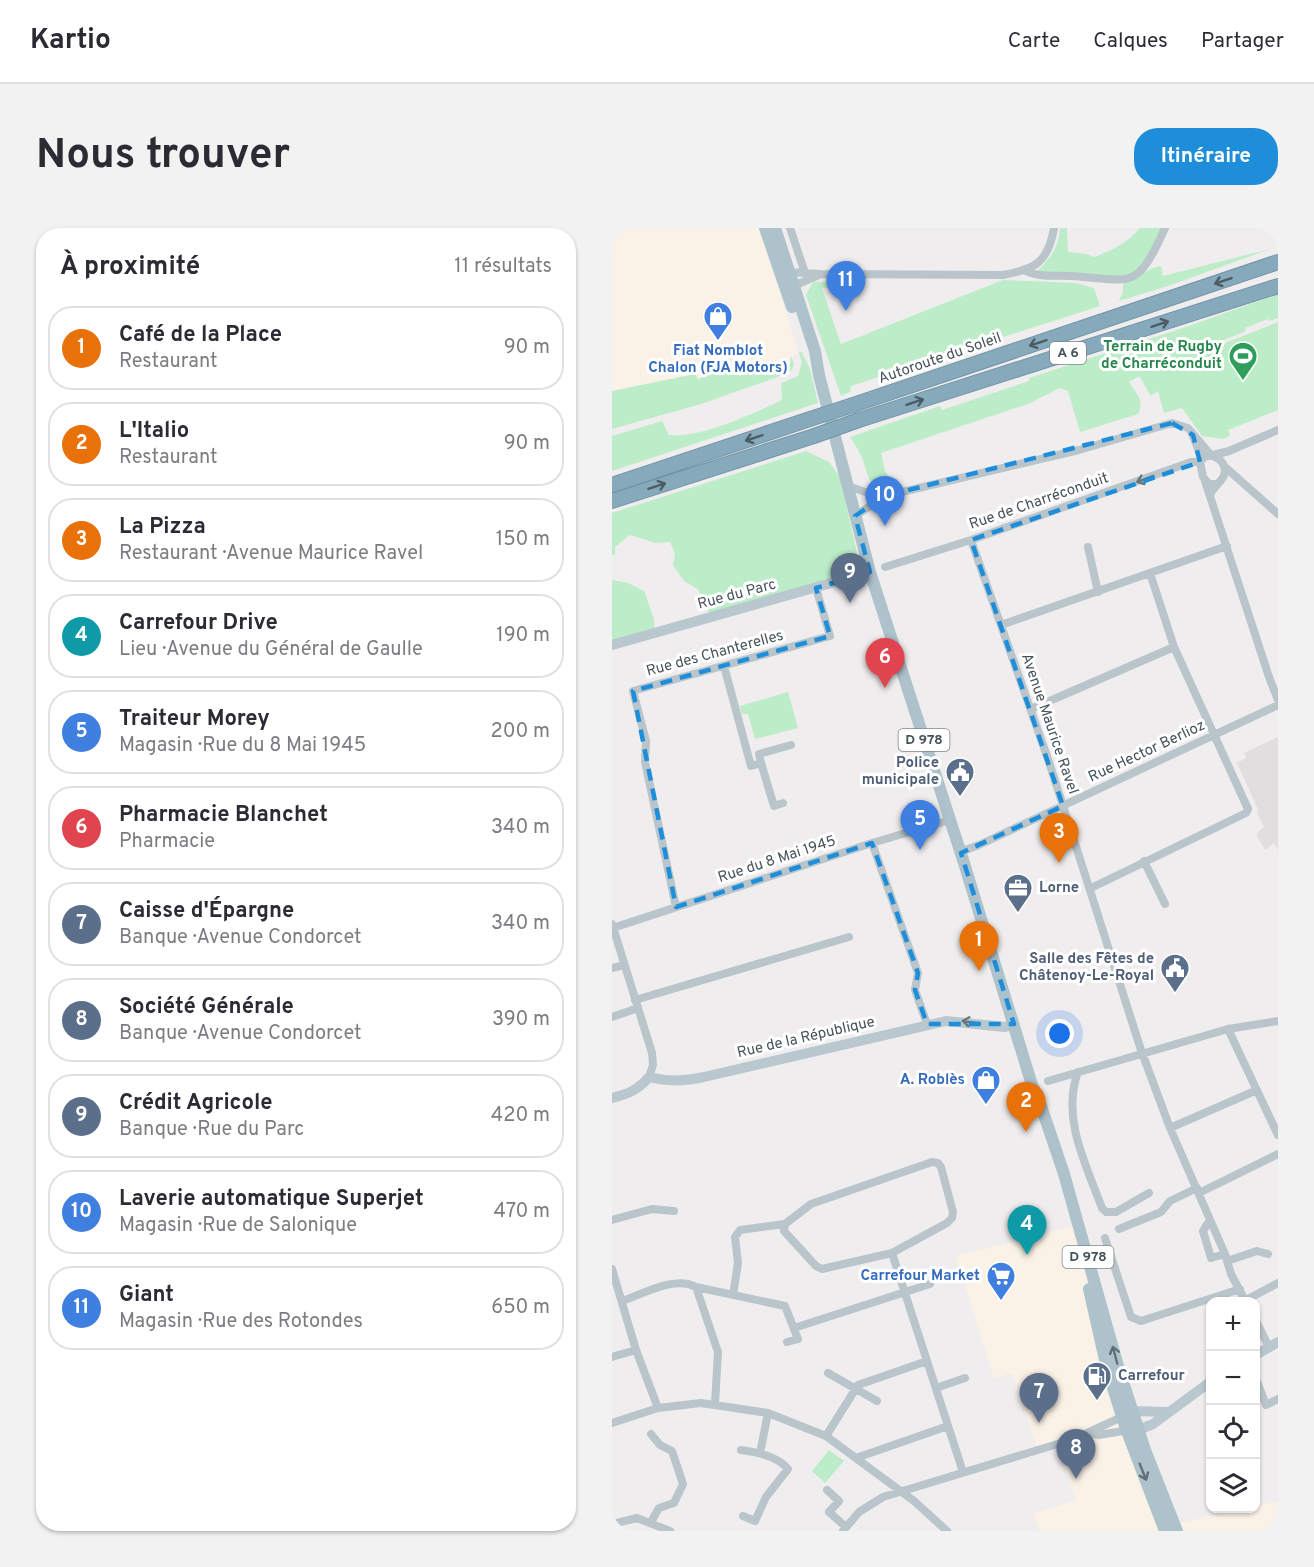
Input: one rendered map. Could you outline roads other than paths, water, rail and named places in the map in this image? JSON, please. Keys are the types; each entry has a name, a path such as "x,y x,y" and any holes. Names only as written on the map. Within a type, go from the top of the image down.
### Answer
{"highway":[{"name":"Autoroute du Soleil","path":"612,485 1278,262"},
{"name":"A 6","path":"612,501 1278,286"}],"main road":[{"name":"D 978","path":"765,228 815,351 819,375 870,572 1014,1024 1032,1085 1034,1103 1072,1227 1107,1369 1127,1414 1165,1531"},
{"name":"D 978","path":"775,228 788,282"},
{"name":"D 978","path":"1132,1430 1177,1531"}],"street":[{"path":"790,228 805,273"},
{"path":"1026,271 1047,253 1051,246 1054,228"},
{"path":"788,282 805,273 1002,275 1026,271 1042,275 1121,280 1145,268 1165,228"},
{"path":"788,282 820,274"},
{"path":"855,516 885,496 1079,450 1172,423 1188,428 1212,455 1278,514"},
{"path":"1201,460 1278,430"},
{"path":"1193,435 1205,481 1278,700"},
{"path":"1210,495 1224,475 1223,465 1228,451"},
{"name":"Rue de Charréconduit","path":"885,567 971,540 1201,460"},
{"path":"1205,481 1209,484 1239,479"},
{"path":"848,486 885,496"},
{"path":"868,493 871,506"},
{"name":"Avenue Maurice Ravel","path":"971,540 1091,888 1143,1055 1170,1128 1244,1297"},
{"path":"1001,625 1227,546"},
{"path":"1088,547 1098,592"},
{"name":"Rue du Parc","path":"612,645 870,572"},
{"path":"1091,888 1246,813 1248,809 1174,647 1150,573"},
{"name":"Rue des Chanterelles","path":"676,907 645,762 646,741 633,691 830,636 816,588"},
{"path":"1031,709 1174,647"},
{"path":"724,666 752,766 761,763"},
{"name":"Rue Hector Berlioz","path":"960,852 971,849 1278,705"},
{"path":"783,803 774,806 759,754 791,745"},
{"name":"Rue du 8 Mai 1945","path":"612,926 950,820"},
{"path":"872,843 918,973 915,990 927,1024"},
{"path":"1144,861 1165,904"},
{"path":"612,926 652,1053 653,1065 649,1077 642,1085 630,1094 612,1098"},
{"path":"612,1017 637,1004 849,937"},
{"path":"612,968 624,965"},
{"name":"Rue de la République","path":"649,1077 667,1082 680,1082 927,1024 959,1021 1005,1027 1014,1024"},
{"path":"1048,1081 1118,1057 1143,1055 1228,1029 1278,1021"},
{"path":"1228,1029 1278,1135"},
{"path":"1078,1072 1072,1090 1072,1116 1082,1157 1102,1208 1106,1212 1116,1212 1149,1193"},
{"path":"1170,1128 1257,1090"},
{"path":"1119,1229 1161,1212 1170,1202 1278,1154"},
{"path":"733,1295 737,1276 738,1249 735,1237 745,1228 785,1224 811,1204 932,1162 938,1163 941,1167 953,1212 947,1223 892,1253 822,1269 816,1266 784,1230 785,1224"},
{"path":"612,1220 652,1209 674,1211"},
{"path":"1210,1220 1203,1231 1211,1258 1257,1251 1268,1254"},
{"path":"1105,1238 1131,1317 1141,1321 1239,1289"},
{"path":"892,1253 963,1472"},
{"path":"612,1269 636,1350 658,1408"},
{"path":"622,1301 674,1283 785,1306 798,1339 788,1342"},
{"path":"1253,1297 1278,1283"},
{"path":"794,1328 930,1284"},
{"path":"696,1287 718,1352 715,1404"},
{"path":"1260,1326 1274,1344 1260,1353"},
{"path":"612,1357 636,1350"},
{"path":"826,1436 855,1388 861,1383 927,1361"},
{"path":"828,1372 877,1401"},
{"path":"936,1388 964,1378"},
{"path":"1089,1433 1099,1435 1153,1424 1206,1386"},
{"path":"1260,1389 1266,1405 1278,1399"},
{"path":"612,1424 658,1408 701,1404 715,1404 768,1413 826,1436 902,1492 947,1531"},
{"path":"827,1490 839,1501 829,1512 845,1529 859,1512 883,1497 1089,1433 1127,1414 1168,1412"},
{"path":"760,1452 768,1413"},
{"path":"856,1458 948,1426"},
{"path":"651,1434 660,1445 672,1451 683,1484 674,1503 659,1508 651,1522"},
{"path":"741,1450 760,1452 785,1464 788,1469 766,1497 755,1521 743,1516"},
{"path":"612,1524 637,1518 670,1531"}],"place":[{"name":"Giant","path":"846,311"},
{"name":"Fiat Nomblot Chalon (FJA Motors)","path":"718,342"},
{"name":"Terrain de Rugby de Charréconduit","path":"1243,382"},
{"name":"Laverie automatique Superjet","path":"885,526"},
{"name":"Crédit Agricole","path":"850,603"},
{"name":"Pharmacie Blanchet","path":"885,688"},
{"name":"Police municipale","path":"960,798"},
{"name":"Traiteur Morey","path":"920,850"},
{"name":"La Pizza","path":"1059,863"},
{"name":"Lorne","path":"1018,914"},
{"name":"Café de la Place","path":"979,971"},
{"name":"Salle des Fêtes de Châtenoy-Le-Royal","path":"1175,994"},
{"name":"A. Roblès","path":"986,1106"},
{"name":"L'Italio","path":"1026,1132"},
{"name":"Carrefour Drive","path":"1027,1255"},
{"name":"Carrefour Market","path":"1001,1302"},
{"name":"Carrefour","path":"1097,1402"},
{"name":"Caisse d'Épargne","path":"1039,1423"},
{"name":"Société Générale","path":"1076,1479"}]}
